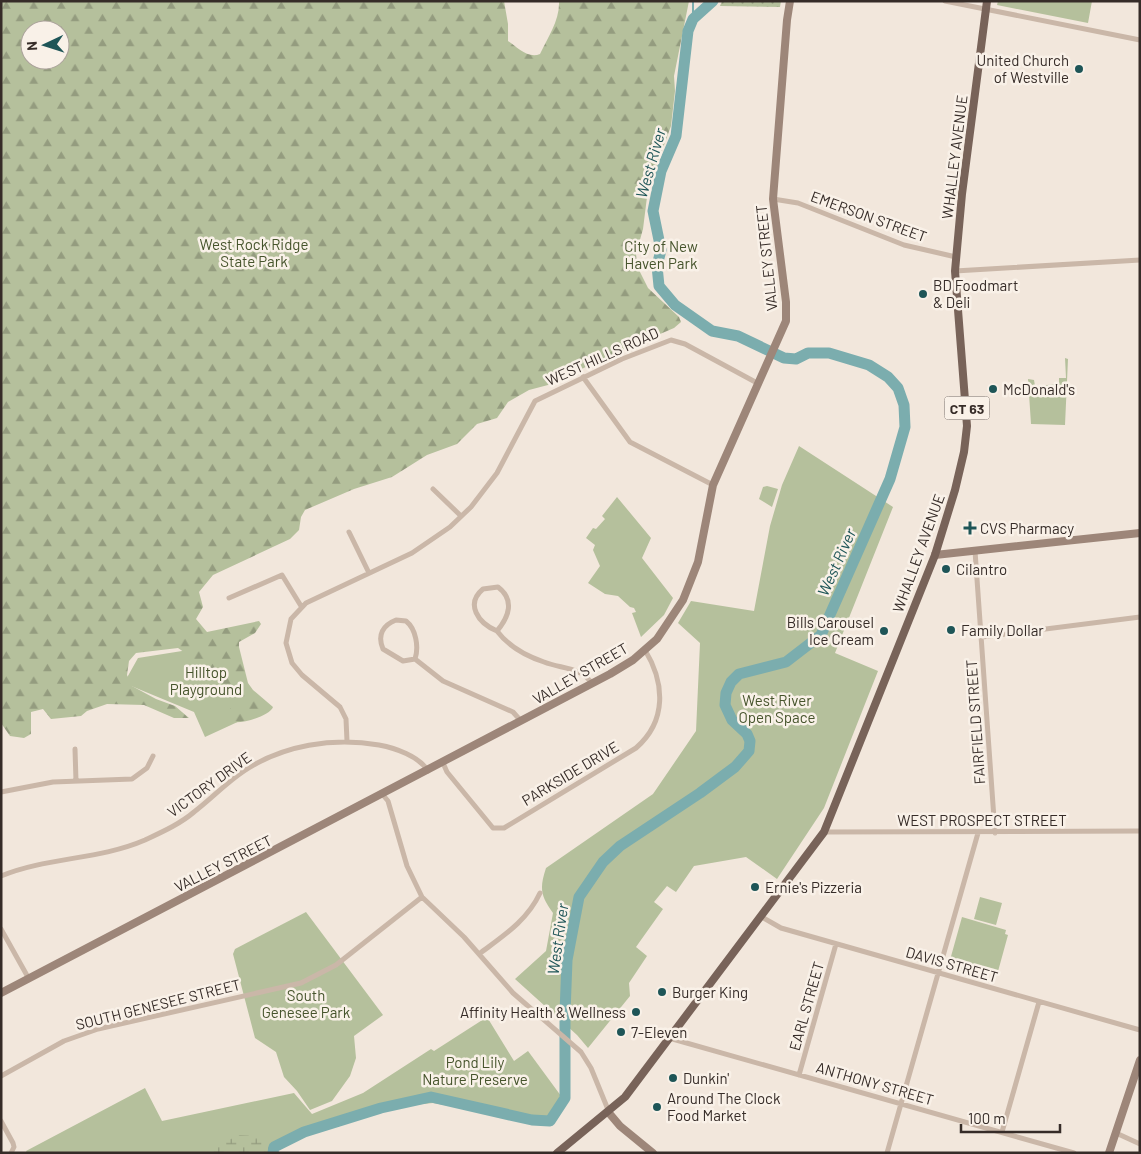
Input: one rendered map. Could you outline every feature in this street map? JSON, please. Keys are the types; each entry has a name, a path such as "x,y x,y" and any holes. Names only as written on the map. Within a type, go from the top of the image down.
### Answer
{"main road":[{"name":"WHALLEY AVENUE","path":"557,1153 609,1113 625,1098 824,832 935,555 955,490 964,452 967,426 956,257 986,5"}],"street":[{"name":"VALLEY STREET","path":"1,993 383,795 592,684 617,670 657,639 671,619 694,575 713,485 780,338 787,311 774,199 790,1"},
{"path":"945,1 986,5 1140,40"},
{"name":"EMERSON STREET","path":"774,199 798,203 904,245 956,257"},
{"path":"956,271 1140,260"},
{"name":"WEST HILLS ROAD","path":"461,516 497,474 535,401 584,377 671,340 685,344 759,384"},
{"path":"584,377 630,442 713,485"},
{"path":"347,741 346,719 340,707 296,669 288,653 286,643 288,626 301,606 412,553 441,534 461,516 433,489"},
{"path":"349,532 369,574"},
{"path":"935,555 1140,533"},
{"name":"FAIRFIELD STREET","path":"975,551 994,833"},
{"path":"229,598 282,575 301,606"},
{"path":"497,631 507,617 508,598 498,587 484,588 474,598 475,611 482,621 497,631 516,650 543,662 582,673 592,684"},
{"path":"982,637 1140,617"},
{"path":"415,659 417,646 410,624 401,620 389,623 381,635 383,649 404,660 415,659 443,681 513,712 521,721"},
{"name":"PARKSIDE DRIVE","path":"443,763 447,772 493,828 504,828 636,748 652,731 657,721 661,703 660,689 645,650"},
{"name":"VICTORY DRIVE","path":"1,876 29,866 98,853 143,841 186,819 243,771 266,758 306,745 347,741 384,746 418,760 428,771"},
{"path":"75,749 76,782"},
{"path":"1,792 53,782 132,779 147,768 153,756"},
{"path":"383,795 388,801 408,866 422,897 479,954 513,993 574,1044 591,1068 609,1113 620,1126 653,1153"},
{"name":"WEST PROSPECT STREET","path":"824,832 994,833 1140,831"},
{"path":"887,1153 978,833"},
{"path":"479,954 517,926 534,906 540,893"},
{"name":"SOUTH GENESEE STREET","path":"1,1076 64,1041 98,1030 301,983 336,965 422,897"},
{"name":"DAVIS STREET","path":"760,916 781,928 1140,1030"},
{"path":"1,929 29,979"},
{"name":"EARL STREET","path":"800,1075 836,944"},
{"path":"1002,1132 1038,1002"},
{"name":"ANTHONY STREET","path":"669,1038 901,1102 1074,1153"},
{"path":"1109,1153 1140,1060"},
{"path":"1,1121 13,1143 14,1147 11,1153"},
{"path":"1116,1133 1140,1144"}],"green space":[{"name":"West Rock Ridge State Park","path":"1,1 504,1 508,24 508,41 527,54 536,55 540,54 553,28 558,15 559,1 689,1 674,76 675,91 671,126 648,189 643,229 636,254 637,266 648,288 679,317 681,322 674,328 548,385 529,390 508,402 497,418 477,424 457,444 427,455 392,477 354,489 305,510 301,517 299,530 290,539 213,575 199,592 203,607 196,619 207,632 259,621 261,624 255,633 239,642 239,647 248,683 253,690 273,707 266,714 246,721 229,721 227,713 233,703 232,696 211,672 178,648 136,653 129,661 127,675 132,686 156,699 175,706 189,718 174,718 144,705 107,704 87,711 81,716 51,719 43,709 31,712 31,734 24,738 10,736 1,723"},
{"path":"722,1 781,1 780,7 720,6"},
{"path":"998,1 1092,1 1088,23 997,5"},
{"path":"1065,358 1068,359 1065,425 1031,424 1028,379 1034,380 1035,386 1059,384 1059,378 1066,378"},
{"name":"West River Open Space","path":"799,446 893,507 835,653 878,671 824,808 777,879 746,857 694,866 676,892 667,886 654,902 663,909 636,947 647,956 629,983 630,996 588,1048 577,1035 515,979 546,951 553,913 542,892 542,882 546,868 653,794 696,731 700,643 678,623 691,601 754,611 770,526 782,485"},
{"path":"767,486 778,489 772,507 759,499 763,487"},
{"path":"617,497 651,538 642,558 673,598 664,615 641,637 632,613 636,612 634,608 630,607 618,596 605,594 588,583 600,566 593,550 595,545 586,538 593,528 596,529 605,519 602,516"},
{"name":"Hilltop Playground","path":"226,644 257,713 205,737 194,712 124,683 138,658"},
{"path":"980,897 1002,903 996,925 974,919"},
{"name":"South Genesee Park","path":"306,912 383,1015 354,1036 356,1058 350,1076 332,1101 310,1110 297,1091 284,1077 276,1052 255,1038 233,954 235,949"},
{"path":"962,917 1006,930 1005,934 1008,935 997,975 973,968 961,971 951,968 950,960"},
{"name":"Pond Lily Nature Preserve","path":"487,1017 514,1061 528,1051 564,1100 550,1115 540,1119 529,1120 433,1103 391,1107 273,1143 275,1153 27,1153 26,1151 145,1088 162,1121 294,1093 312,1114 363,1093 431,1049 434,1051"},
{"path":"240,1135 269,1137 272,1144 270,1153 197,1153"}],"waterway":[{"path":"693,1 693,19"},
{"name":"West River","path":"273,1153 274,1147 304,1132 381,1108 431,1097 532,1120 550,1121 565,1098 567,960 579,897 603,862 620,846 700,793 735,767 749,751 750,741 747,734 732,720 725,705 726,693 731,682 739,674 786,662 821,635 890,479 905,427 904,405 898,388 888,377 869,365 829,353 808,353 796,359 784,358 738,336 712,331 675,305 659,286 657,266 661,250 653,211 661,171 676,136 688,31 693,19 713,1"}],"place":[{"name":"United Church of Westville","path":"1079,69"},
{"name":"BD Foodmart & Deli","path":"923,294"},
{"name":"McDonald's","path":"993,389"},
{"name":"CVS Pharmacy","path":"970,528"},
{"name":"Cilantro","path":"946,569"},
{"name":"Family Dollar","path":"951,630"},
{"name":"Bills Carousel Ice Cream","path":"884,631"},
{"name":"Ernie's Pizzeria","path":"755,887"},
{"name":"Burger King","path":"662,992"},
{"name":"Affinity Health & Wellness","path":"636,1012"},
{"name":"7-Eleven","path":"621,1032"},
{"name":"Dunkin'","path":"673,1078"},
{"name":"Around The Clock Food Market","path":"657,1107"}],"park label":[{"name":"City of New Haven Park","path":"661,254"}]}
